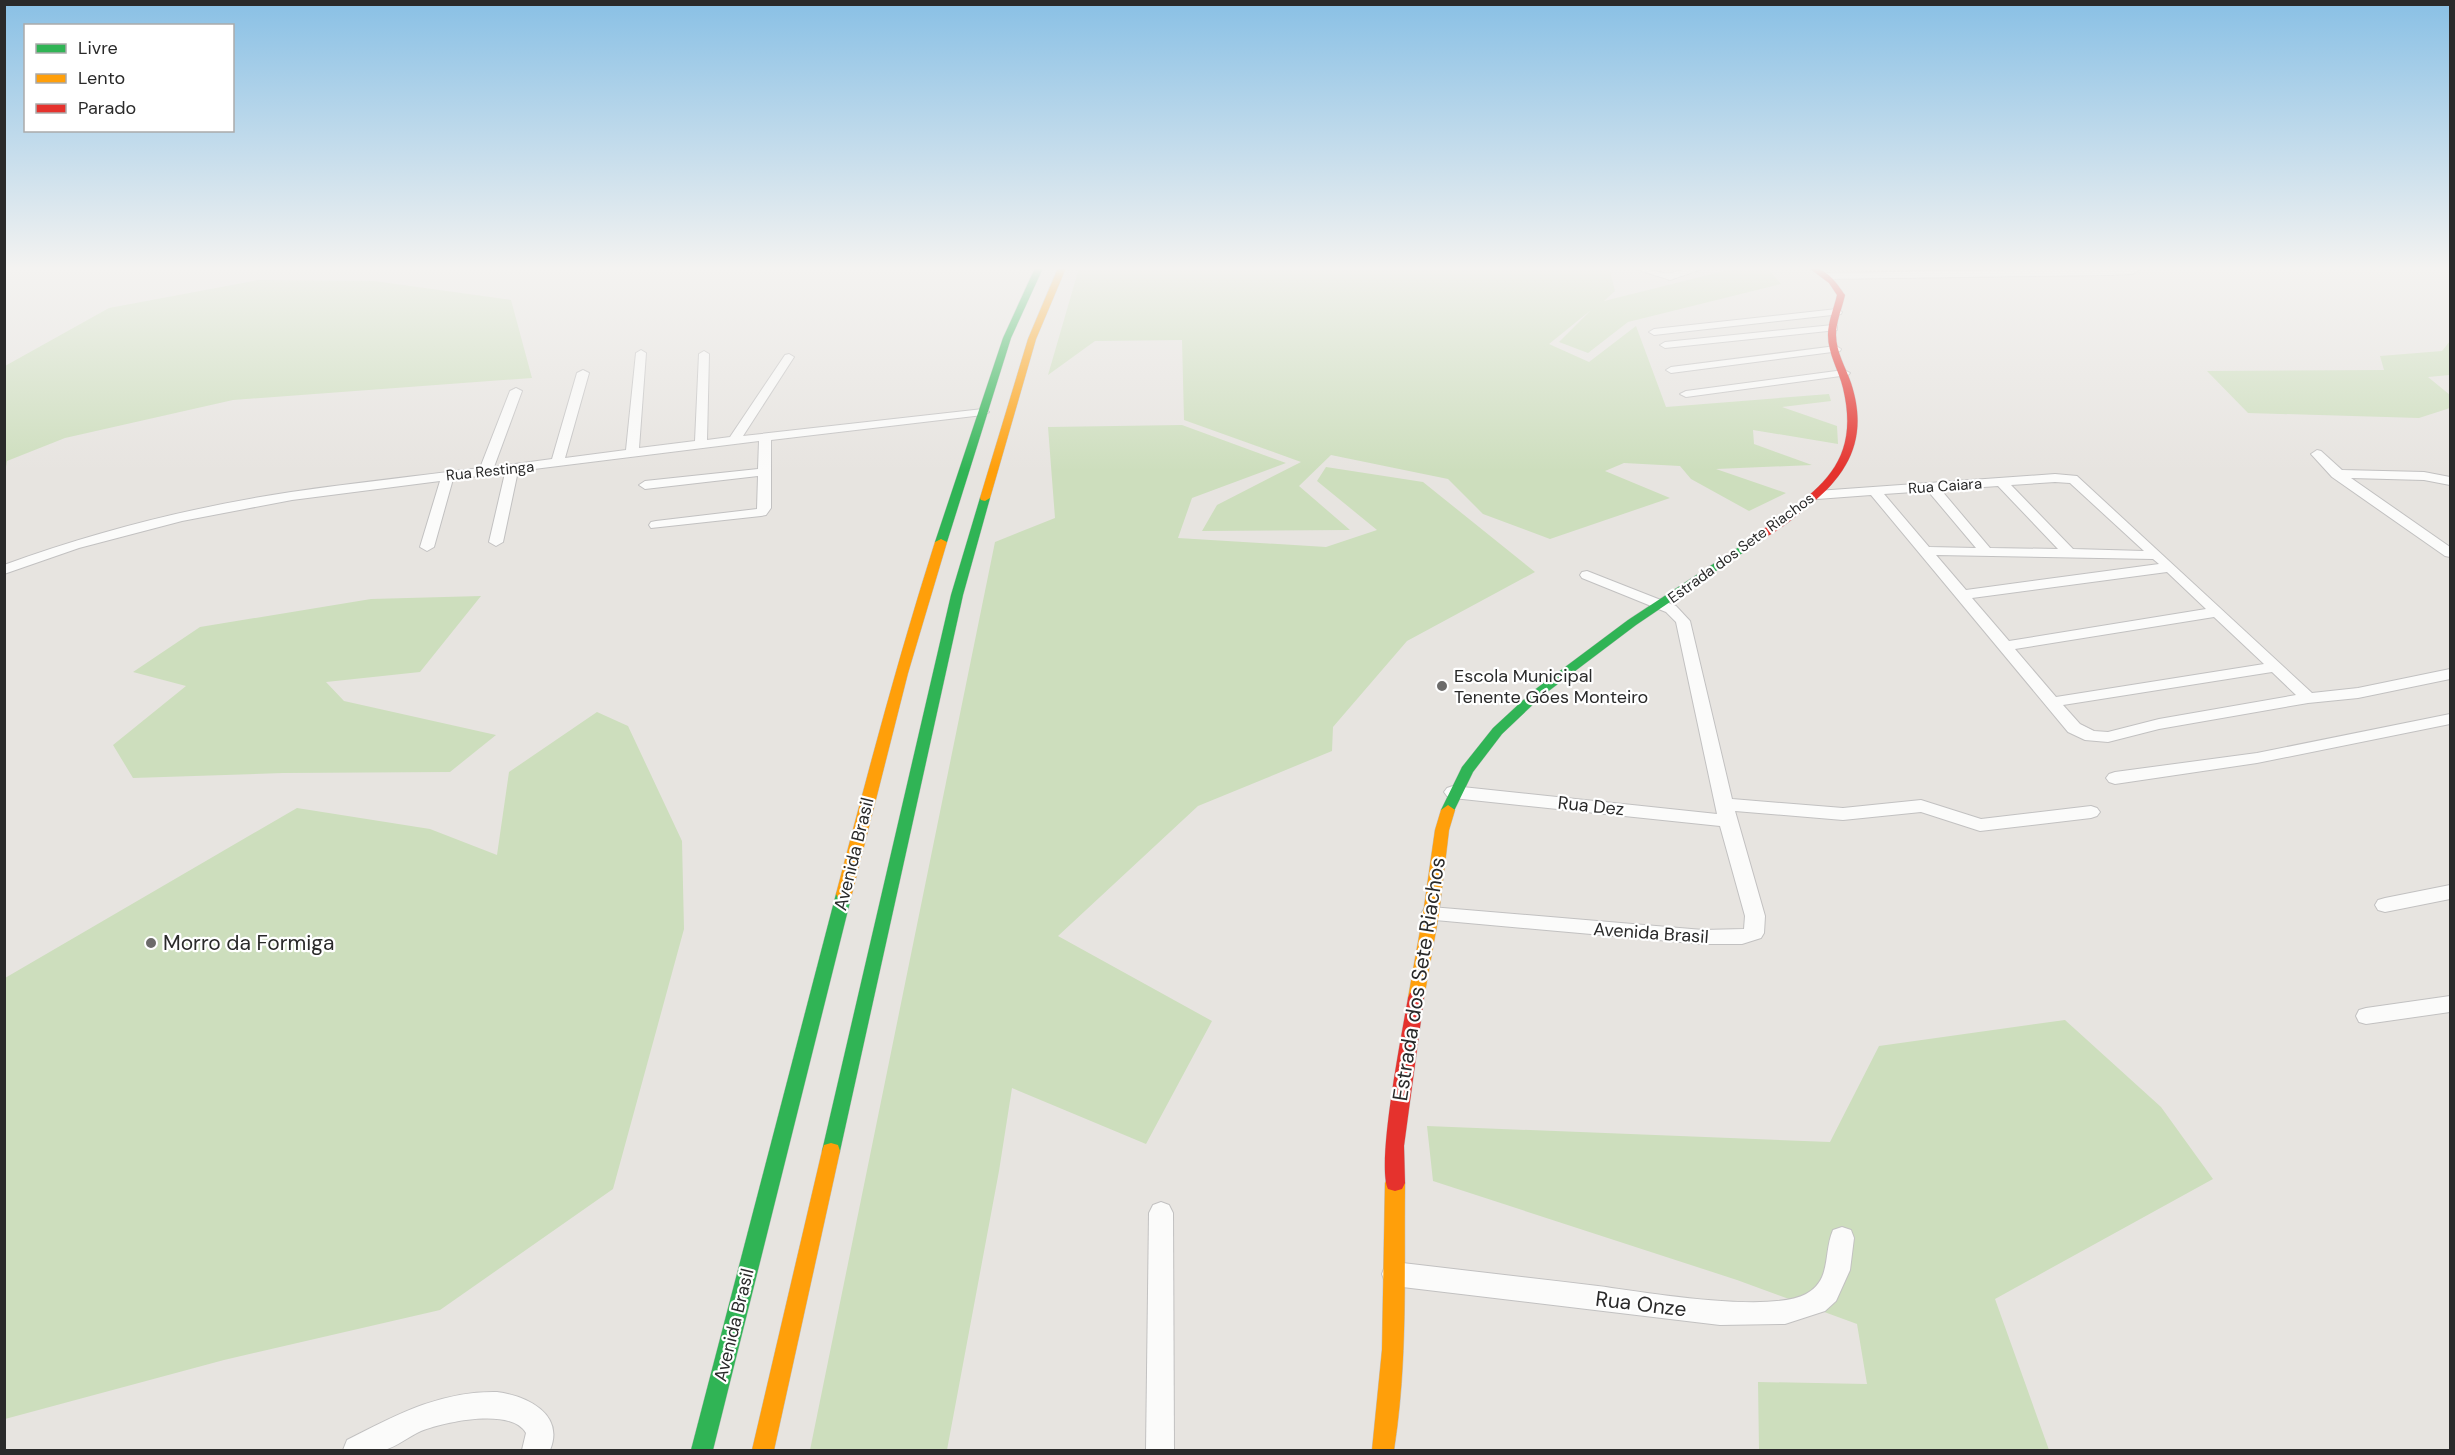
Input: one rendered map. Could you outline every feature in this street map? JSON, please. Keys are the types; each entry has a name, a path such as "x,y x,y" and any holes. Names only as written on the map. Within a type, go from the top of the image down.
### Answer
{"main road":[{"name":"Avenida Brasil","path":"702,1450 881,749 923,597 1008,336"},
{"path":"763,1450 957,595 1033,336"},
{"name":"Estrada dos Sete Riachos","path":"1383,1450 1390,1401 1394,1346 1395,1146 1410,1029 1431,914 1442,830 1453,792 1478,752 1535,695 1633,622 1725,562 1817,495 1845,462 1854,436 1849,390 1834,336"}],"street":[{"path":"1665,345 1755,336"},
{"path":"1671,370 1836,349"},
{"path":"632,453 642,353"},
{"path":"701,444 704,354"},
{"path":"734,440 789,357"},
{"path":"557,463 583,373"},
{"path":"1686,394 1844,373"},
{"path":"486,470 516,391"},
{"name":"Rua Restinga","path":"4,570 125,531 225,507 486,470 983,412"},
{"path":"656,525 759,514 764,508 765,437"},
{"path":"2317,454 2336,474 2451,553"},
{"path":"496,542 512,468"},
{"path":"645,484 763,472"},
{"path":"2336,474 2424,476 2451,481"},
{"path":"427,547 448,475"},
{"name":"Rua Caiara","path":"1817,495 2055,478 2073,479 2156,555"},
{"path":"2001,482 2068,552"},
{"path":"1930,486 1985,550"},
{"path":"1875,492 2074,728 2085,735 2099,737 2308,698 2358,693 2451,674"},
{"path":"1926,551 1985,550 2156,555 2308,698"},
{"path":"1963,595 2170,567"},
{"name":"Estrada dos Sete Riachos","path":"1587,575 1676,612 1686,627 1727,812"},
{"path":"2004,646 2217,612"},
{"path":"2052,702 2276,667"},
{"path":"2115,778 2257,758 2451,719"},
{"name":"Rua Dez","path":"1453,792 1727,812 1843,814 1921,806 1980,825 2091,812"},
{"name":"Avenida Brasil","path":"1431,914 1703,937 1751,936 1756,928 1755,916 1727,812"},
{"path":"2385,905 2451,892"},
{"path":"2366,1016 2451,1004"},
{"path":"1160,1450 1161,1213"},
{"name":"Rua Onze","path":"1394,1274 1720,1313 1764,1315 1808,1306 1828,1292 1836,1280 1842,1238"},
{"path":"357,1450 432,1414 476,1406 500,1406 523,1411 534,1420 540,1435 536,1450"}],"green space":[{"path":"59,336 521,336 532,378 233,400 65,438 7,461 5,473 5,366"},
{"path":"1059,336 1559,336 1549,344 1589,362 1623,336 1640,336 1666,407 1829,394 1831,401 1782,407 1837,426 1838,444 1753,430 1754,444 1812,465 1716,469 1786,493 1749,511 1691,479 1680,466 1624,463 1605,471 1670,498 1550,539 1483,514 1448,479 1331,455 1299,486 1350,530 1202,531 1217,505 1301,462 1184,420 1182,340 1095,341 1048,375"},
{"path":"1565,336 1610,336 1588,353 1559,342"},
{"path":"2450,341 2450,375 2428,377 2450,395 2450,408 2419,418 2248,413 2207,371 2384,370 2380,356 2442,351"},
{"path":"1182,425 1286,463 1192,498 1178,538 1326,547 1377,530 1317,481 1326,467 1423,482 1535,572 1407,641 1333,727 1332,751 1198,806 1058,936 1212,1021 1146,1144 1012,1088 999,1171 947,1450 810,1450 995,542 1055,518 1048,427"},
{"path":"481,596 420,672 326,682 344,701 496,735 450,772 283,773 133,778 113,745 186,686 133,672 200,627 371,599"},
{"path":"597,712 628,726 682,841 684,929 613,1189 440,1310 224,1360 5,1419 5,978 297,808 430,829 497,855 509,772"},
{"path":"2065,1020 2161,1107 2213,1179 1995,1299 2049,1450 1759,1450 1758,1382 1867,1384 1857,1324 1737,1280 1433,1181 1427,1126 1830,1142 1879,1046"}],"traffic: fast":[{"path":"941,542 1008,336"},
{"path":"831,1151 957,595 985,498"},
{"path":"1448,810 1466,770 1497,731 1537,693 1632,622 1762,535"},
{"path":"702,1450 844,894"}],"traffic: slow":[{"path":"985,498 1033,336"},
{"path":"844,894 902,673 941,542"},
{"path":"1416,998 1431,914 1442,830 1448,810"},
{"path":"763,1450 831,1151"},
{"path":"1383,1450 1392,1350 1395,1183"}],"traffic: jam":[{"path":"1762,535 1820,492 1845,459 1852,439 1853,416 1848,388 1832,336"},
{"path":"1395,1183 1395,1146 1416,998"}],"place":[{"name":"Escola Municipal Tenente Góes Monteiro","path":"1442,686"},
{"name":"Morro da Formiga","path":"151,943"}]}
